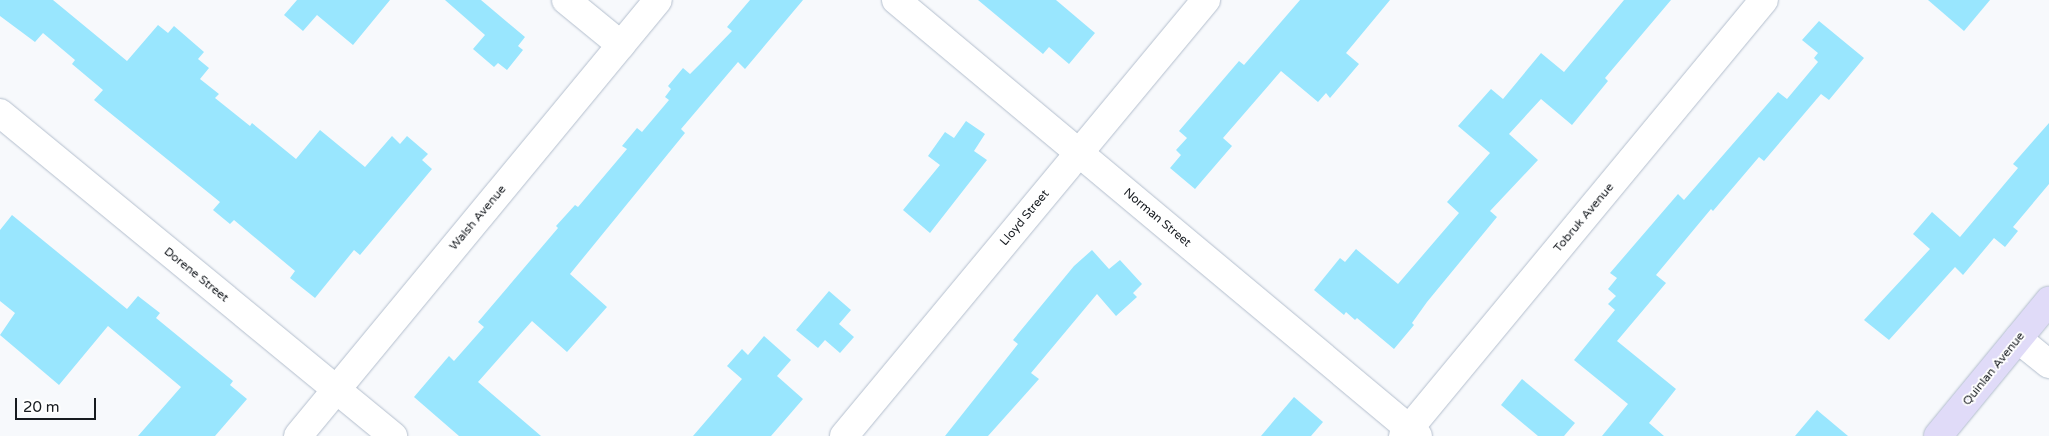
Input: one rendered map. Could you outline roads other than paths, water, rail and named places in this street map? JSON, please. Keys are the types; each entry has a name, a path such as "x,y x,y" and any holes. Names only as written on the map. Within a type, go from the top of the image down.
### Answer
{"street":[{"path":"566,0 621,45"},
{"name":"Walsh Avenue","path":"298,436 658,0"},
{"name":"Norman Street","path":"896,0 1410,434"},
{"name":"Lloyd Street","path":"844,436 1206,0"},
{"name":"Tobruk Avenue","path":"1410,434 1764,0"},
{"name":"Dorene Street","path":"0,113 392,436"},
{"name":"Quinlan Avenue","path":"1938,436 2049,301"},
{"path":"2018,339 2049,364"}]}
